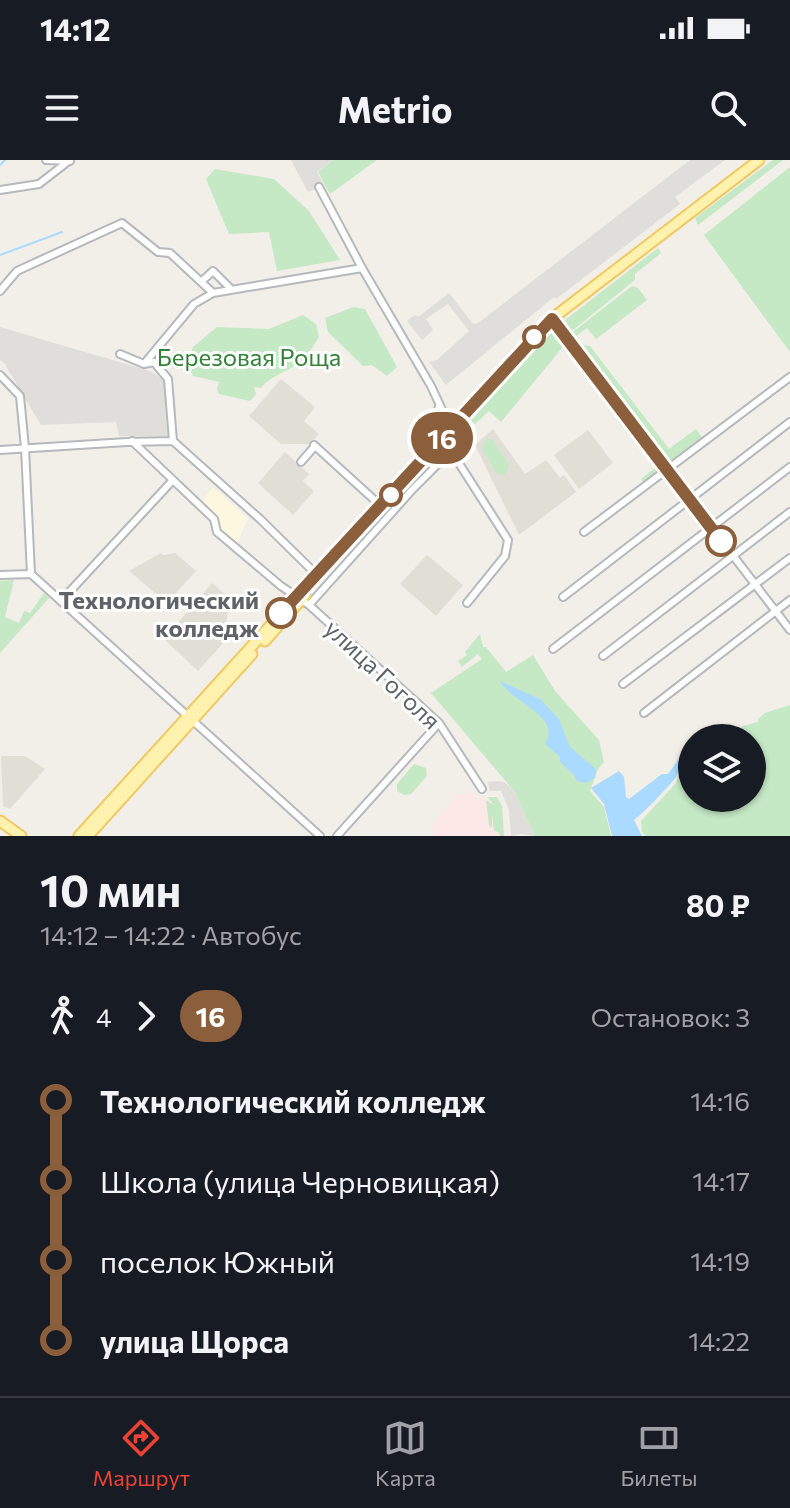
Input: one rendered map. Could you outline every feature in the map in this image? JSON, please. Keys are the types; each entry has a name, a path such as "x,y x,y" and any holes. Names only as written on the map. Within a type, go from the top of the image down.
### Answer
{"main road":[{"path":"79,836 303,600 318,576 445,432 552,319 759,160"},
{"path":"88,836 289,605 303,600"},
{"path":"0,822 18,836"}],"street":[{"path":"46,160 70,160"},
{"path":"0,190 39,184 70,160"},
{"path":"319,187 431,386 451,451 508,540 505,556 467,603"},
{"path":"0,291 17,271 122,223 158,252 170,253 213,293"},
{"path":"144,364 194,304 213,293 362,268"},
{"path":"202,281 213,271 231,289"},
{"path":"552,319 790,630"},
{"path":"120,354 144,364 154,362 168,379 173,441"},
{"path":"0,375 20,396 31,574"},
{"path":"584,532 668,472 790,377"},
{"path":"563,597 790,422"},
{"name":"улица Гоголя","path":"132,441 214,519 217,532 303,600 439,723 482,789"},
{"path":"0,450 173,441 318,576"},
{"path":"301,462 315,446 381,506"},
{"path":"303,600 451,451"},
{"path":"553,649 790,467"},
{"path":"61,601 173,480"},
{"path":"603,656 790,512"},
{"path":"623,684 790,558"},
{"path":"0,575 31,574 320,836"},
{"path":"283,587 289,605"},
{"path":"644,713 790,600"},
{"path":"337,836 439,723"}],"shaded area":[{"path":"291,160 333,160 317,172 324,185 308,192"},
{"path":"690,160 725,160 675,197 680,204 556,299 554,297 446,385 429,362 437,360 469,331 448,304 426,319 433,330 422,340 407,321 415,315 418,317 449,293 473,324 478,323"},
{"path":"0,327 153,372 164,381 167,436 119,436 116,422 41,425 0,360"},
{"path":"281,379 315,407 304,421 319,434 310,444 281,444 249,416"},
{"path":"493,429 525,474 546,460 560,478 564,475 576,492 519,535 475,445"},
{"path":"588,430 613,463 579,489 554,455"},
{"path":"285,452 309,474 303,481 314,491 293,515 258,483"},
{"path":"213,487 248,518 236,546 219,530 200,504"},
{"path":"161,553 175,553 196,571 167,603 129,571"},
{"path":"427,555 463,585 436,616 400,584"},
{"path":"212,583 229,598 225,641 198,671 164,639"},
{"path":"1,756 25,756 45,769 10,809 3,806"},
{"path":"488,782 504,782 514,791 535,836 511,836 509,810 501,791 490,791"},
{"path":"475,793 477,798 498,796 502,804 505,836 433,836 432,825 457,794"}],"green space":[{"path":"333,160 377,160 330,194 318,172"},
{"path":"773,160 783,160 698,225 695,218"},
{"path":"790,167 790,352 704,235"},
{"path":"215,169 274,179 309,211 340,260 277,271 269,232 229,234 206,179"},
{"path":"658,248 661,253 635,274 635,280 573,330 566,327 565,320"},
{"path":"632,286 638,288 647,300 596,339 587,328 572,339 569,335"},
{"name":"Березовая Роща","path":"354,307 365,309 397,367 387,376 372,365 363,366 328,332 325,318"},
{"name":"Березовая Роща","path":"303,315 316,324 317,341 298,363 261,388 254,387 256,394 250,401 219,394 219,382 193,376 187,364 193,347 217,327 269,329"},
{"path":"555,326 567,342 501,422 489,411 475,424 469,419"},
{"path":"581,345 590,346 669,449 696,429 705,442 646,485 641,479 655,468 617,420 616,413 620,409 575,349"},
{"path":"486,439 492,439 509,465 505,475 496,473 482,449"},
{"path":"14,580 5,617 19,623 24,611 30,613 44,593 49,598 0,653 0,581"},
{"path":"480,634 483,647 506,672 533,655 555,691 599,740 604,762 590,791 604,807 611,836 535,836 514,791 431,693 482,659 475,652 477,655 462,667 458,661 467,655 465,652"},
{"path":"790,705 790,836 646,836 642,832 641,821 678,778 678,812 766,812 766,724 750,724 758,722 765,713"},
{"path":"414,764 426,768 427,776 411,794 404,795 397,791 397,784"},
{"path":"487,797 497,797 502,806 504,836 494,830 492,815 492,828 489,825 486,800 494,805"}],"water":[{"path":"500,681 540,699 559,719 570,747 596,769 595,778 586,783 577,781 560,762 560,757 545,744 549,734 541,717"},
{"path":"678,760 675,779 634,820 642,836 612,836 604,804 591,788 619,771 624,777 626,797 629,799 662,774 668,774"}],"waterway":[{"path":"0,165 5,160"},
{"path":"0,255 62,232"}],"bus line":[{"name":"16","path":"281,613 552,319 721,541"}],"place":[{"name":"Технологический колледж","path":"281,613"}]}
